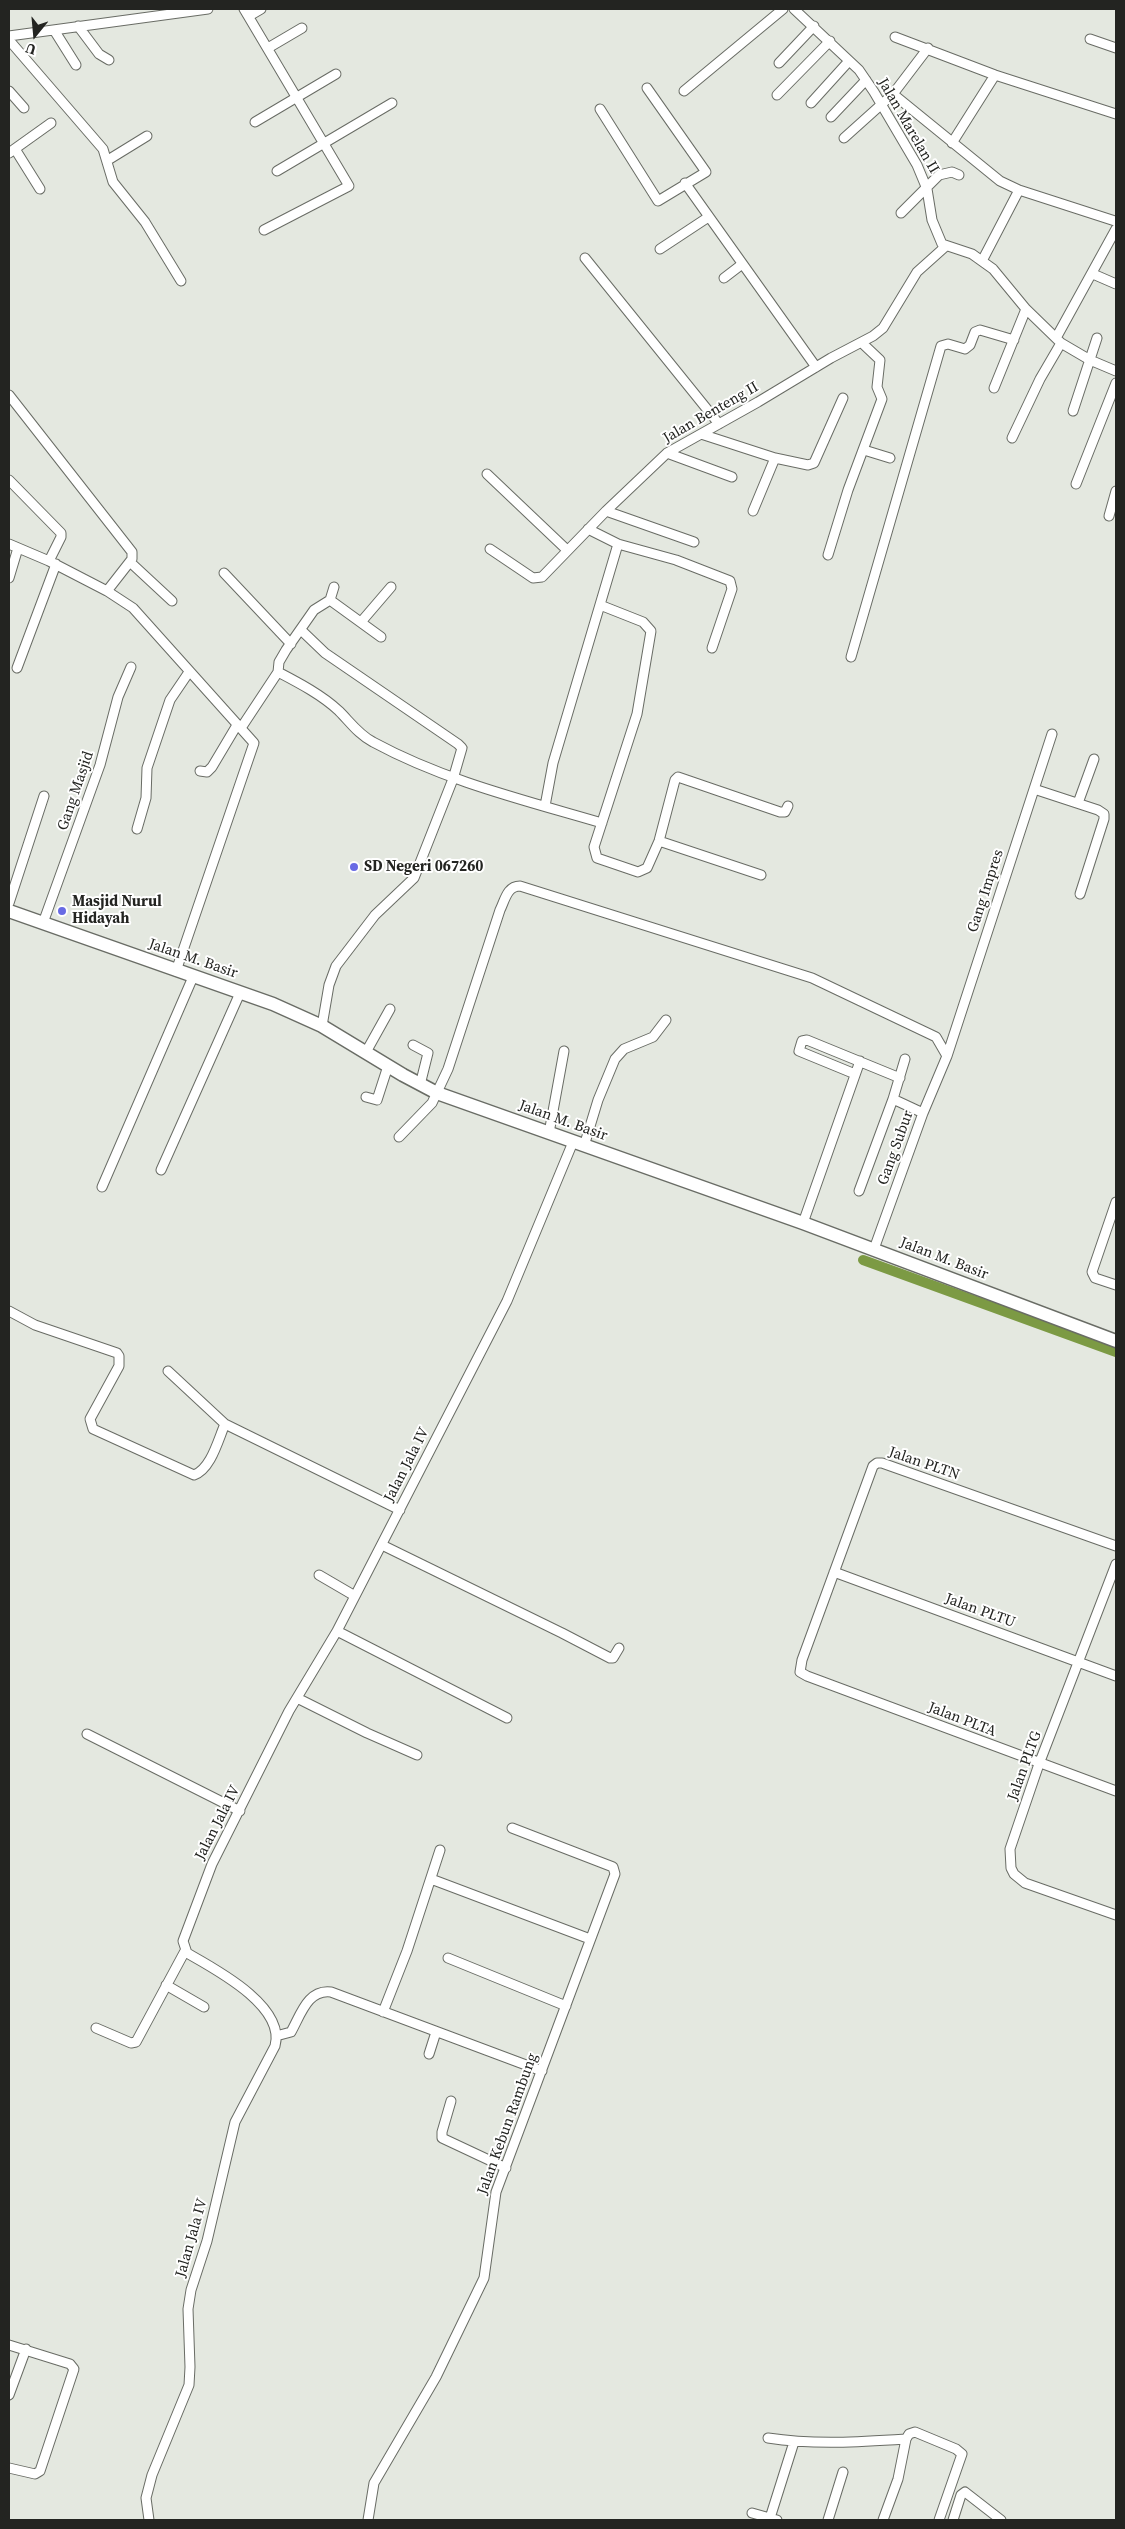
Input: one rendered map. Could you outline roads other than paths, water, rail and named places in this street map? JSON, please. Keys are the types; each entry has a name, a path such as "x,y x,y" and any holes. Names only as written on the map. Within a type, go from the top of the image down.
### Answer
{"main road":[{"name":"Jalan M. Basir","path":"9,911 273,1004 322,1026 437,1093 804,1223 1116,1341"}],"street":[{"path":"9,36 208,9"},
{"path":"261,9 246,12 349,186 264,230"},
{"name":"Jalan Marelan II","path":"794,9 814,26 866,80 917,165 927,188 936,232 946,246"},
{"path":"684,91 779,10"},
{"path":"78,26 99,54 109,60"},
{"path":"779,63 814,26"},
{"path":"268,48 302,28"},
{"path":"54,30 76,65"},
{"path":"895,37 995,75 1116,114"},
{"path":"1090,39 1116,48"},
{"path":"9,40 103,149 108,160 110,173 118,190 145,222 180,281"},
{"path":"777,95 830,42"},
{"path":"844,138 893,94 928,48"},
{"path":"811,103 849,61"},
{"path":"255,122 336,74"},
{"path":"952,143 995,75"},
{"path":"830,117 866,80"},
{"path":"600,109 658,201 706,172 647,88"},
{"path":"9,91 24,108"},
{"path":"893,94 1000,181 1115,225 1093,274 1058,340 1012,438"},
{"path":"276,171 392,103"},
{"path":"40,189 12,151 51,123"},
{"path":"108,160 147,136"},
{"path":"901,213 942,173 952,172 959,175"},
{"path":"685,184 707,218 814,364"},
{"path":"982,261 1020,190"},
{"path":"660,249 707,218"},
{"path":"946,246 972,254 993,268 1026,309 1058,340 1090,360 1116,371"},
{"name":"Jalan Benteng II","path":"490,549 533,578 538,578 667,453 719,424 814,364 862,343 883,328 918,272 946,246"},
{"path":"585,258 719,424"},
{"path":"724,278 741,265"},
{"path":"1093,274 1116,284"},
{"path":"994,388 1026,309"},
{"path":"851,657 941,346 948,344 965,349 970,344 975,332 980,330 1014,340"},
{"path":"1073,411 1097,338"},
{"path":"828,555 848,490 882,399 877,387 881,363 862,343"},
{"path":"1076,484 1116,383"},
{"path":"9,395 132,552 133,556 130,562 107,591"},
{"path":"701,434 775,458 808,465 814,463 843,398"},
{"path":"864,450 890,458"},
{"path":"667,453 732,477"},
{"path":"753,511 775,458"},
{"path":"487,474 567,550"},
{"path":"9,480 60,533 61,537 17,668"},
{"path":"1109,516 1116,491"},
{"path":"606,511 694,542"},
{"path":"588,529 618,544 676,560 730,581 732,589 712,648"},
{"path":"9,544 52,562 107,591 133,608 252,740 254,746 176,971"},
{"path":"545,806 553,763 618,544"},
{"path":"9,578 18,548"},
{"path":"130,562 172,601"},
{"path":"224,573 292,644"},
{"path":"200,771 207,772 212,767 278,672 279,662 314,610 330,600 334,587"},
{"path":"362,622 391,587"},
{"path":"330,600 380,637"},
{"path":"600,605 647,624 651,631 638,714 594,847 597,858 642,872 650,865 678,776 780,812 785,812 788,806"},
{"path":"301,630 325,652 458,744 462,753 414,878 375,915 336,966 329,985 322,1026"},
{"name":"Gang Masjid","path":"43,923 100,765 118,697 131,667"},
{"path":"138,829 146,798 147,768 170,700 189,672"},
{"path":"278,672 299,683 338,710 371,742 452,779 602,823"},
{"name":"Gang Impres","path":"947,1056 1052,734"},
{"path":"1078,804 1094,759"},
{"path":"1034,789 1098,810 1104,817 1080,894"},
{"path":"9,903 44,796"},
{"path":"659,841 761,875"},
{"path":"399,1137 432,1104 448,1069 500,910 510,888 514,886 520,886 812,978 936,1037 947,1056"},
{"path":"102,1187 192,977"},
{"path":"161,1170 240,993"},
{"path":"366,1052 390,1009"},
{"name":"Jalan Jala IV","path":"96,2028 131,2044 136,2042 185,1950 184,1941 203,1884 298,1698 337,1631 382,1545 507,1301 615,1059 624,1049 653,1037 666,1020"},
{"path":"855,1074 800,1051 802,1041 807,1040 900,1078"},
{"path":"413,1045 428,1053 420,1084"},
{"path":"549,1133 564,1051"},
{"name":"Gang Subur","path":"874,1250 923,1113 947,1056"},
{"path":"859,1191 893,1099 905,1059"},
{"path":"804,1223 860,1061"},
{"path":"366,1097 377,1100 388,1066"},
{"path":"893,1099 923,1113"},
{"path":"1116,1202 1092,1272 1095,1278 1116,1285"},
{"path":"9,1311 36,1325 117,1353 120,1356 119,1366 92,1414 90,1423 92,1429 194,1475 200,1473 206,1466 225,1424"},
{"path":"168,1371 225,1424 400,1510"},
{"name":"Jalan PLTN","path":"800,1672 802,1660 834,1572 874,1466 877,1463 882,1462 1116,1546"},
{"path":"382,1545 610,1658 613,1658 620,1648"},
{"name":"Jalan PLTG","path":"1116,1564 1039,1764 1010,1849 1010,1863 1014,1874 1025,1883 1116,1915"},
{"name":"Jalan PLTU","path":"834,1572 1116,1676"},
{"path":"319,1575 355,1596"},
{"path":"337,1631 507,1718"},
{"name":"Jalan PLTA","path":"800,1672 1039,1764 1116,1791"},
{"path":"298,1698 367,1733 417,1755"},
{"path":"87,1734 240,1811"},
{"name":"Jalan Kebun Rambung","path":"368,2520 374,2483 436,2377 484,2278 494,2202 615,1870 613,1867 512,1828"},
{"path":"383,2012 440,1850"},
{"path":"431,1879 590,1939"},
{"path":"185,1950 255,1998 274,2027 276,2036 291,2032 313,1994 321,1990 331,1992 542,2071"},
{"path":"448,1958 566,2006"},
{"path":"166,1985 204,2007"},
{"path":"429,2054 436,2032"},
{"name":"Jalan Jala IV","path":"149,2520 146,2498 149,2484 188,2385 190,2367 188,2309 191,2290 207,2242 235,2122 275,2046 276,2036"},
{"path":"451,2102 442,2138 506,2168"},
{"path":"9,2345 70,2364 74,2369 40,2471 35,2474 9,2468"},
{"path":"9,2395 26,2349"},
{"path":"883,2520 898,2479 906,2439 911,2433 915,2432 961,2452 939,2520"},
{"path":"768,2438 794,2442 852,2443 906,2439"},
{"path":"752,2513 773,2519 794,2442"},
{"path":"828,2520 843,2472"},
{"path":"953,2520 961,2495 965,2492 1001,2520"}],"waterway":[{"path":"863,1260 1116,1352"}],"place":[{"name":"SD Negeri 067260","path":"354,867"},
{"name":"Masjid Nurul Hidayah","path":"62,911"}]}
